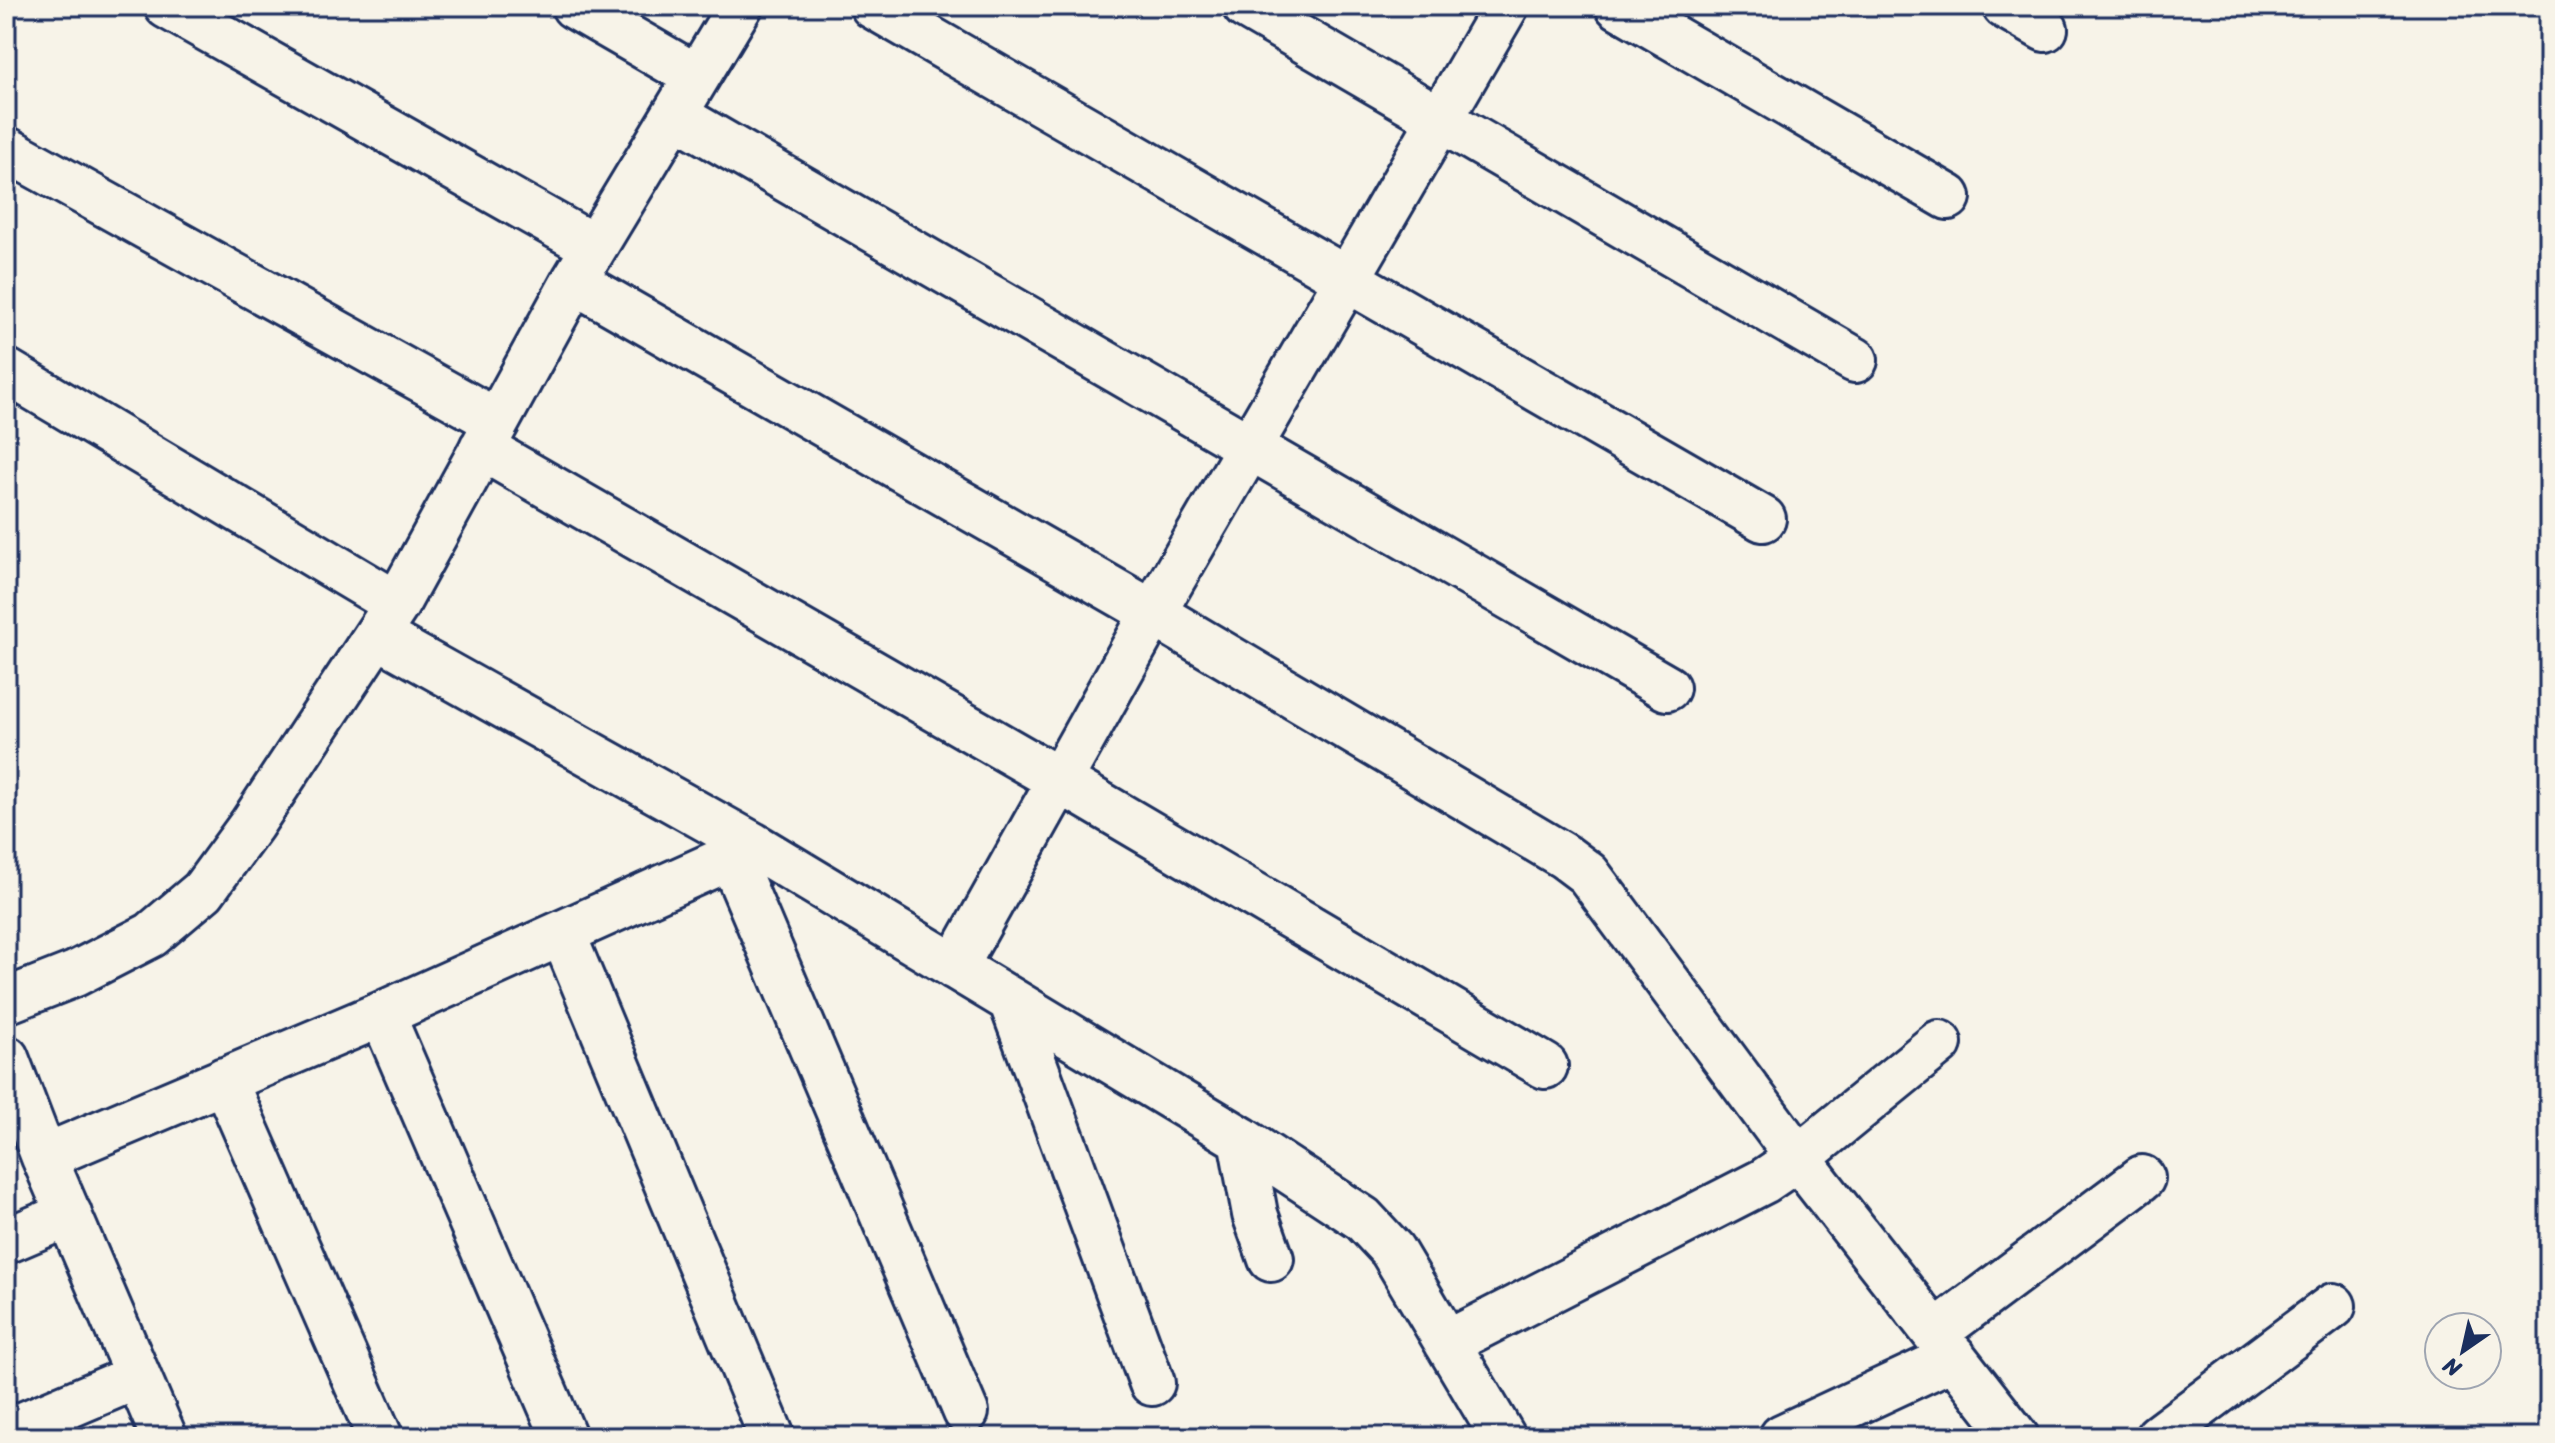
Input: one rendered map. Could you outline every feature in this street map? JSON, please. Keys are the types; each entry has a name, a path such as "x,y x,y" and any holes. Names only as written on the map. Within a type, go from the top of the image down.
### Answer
{"street":[{"path":"167,6 1153,613 1564,856 1588,874 1798,1158 2016,1437"},
{"path":"574,6 697,77"},
{"path":"6,1001 75,974 151,935 203,891 252,824 387,619 584,264 740,6"},
{"path":"873,6 1763,519"},
{"path":"1245,6 1855,360"},
{"path":"955,967 1153,613 1506,6"},
{"path":"1618,6 1948,197"},
{"path":"2005,6 2045,29"},
{"path":"675,115 1667,688"},
{"path":"6,149 489,434 1059,780 1545,1066"},
{"path":"6,371 742,851 955,967 1241,1139 1363,1219 1392,1250 1503,1437"},
{"path":"44,1157 382,1014 742,851"},
{"path":"742,851 966,1412"},
{"path":"563,934 772,1437"},
{"path":"1012,1003 1152,1383"},
{"path":"382,1014 564,1437"},
{"path":"1447,1343 1764,1181 1798,1158 1939,1043"},
{"path":"6,1058 44,1157 164,1437"},
{"path":"224,1080 380,1437"},
{"path":"1241,1139 1255,1214 1271,1259"},
{"path":"1782,1437 1944,1345 2142,1178"},
{"path":"6,1241 69,1214"},
{"path":"2158,1437 2333,1306"},
{"path":"6,1432 138,1376"}]}
